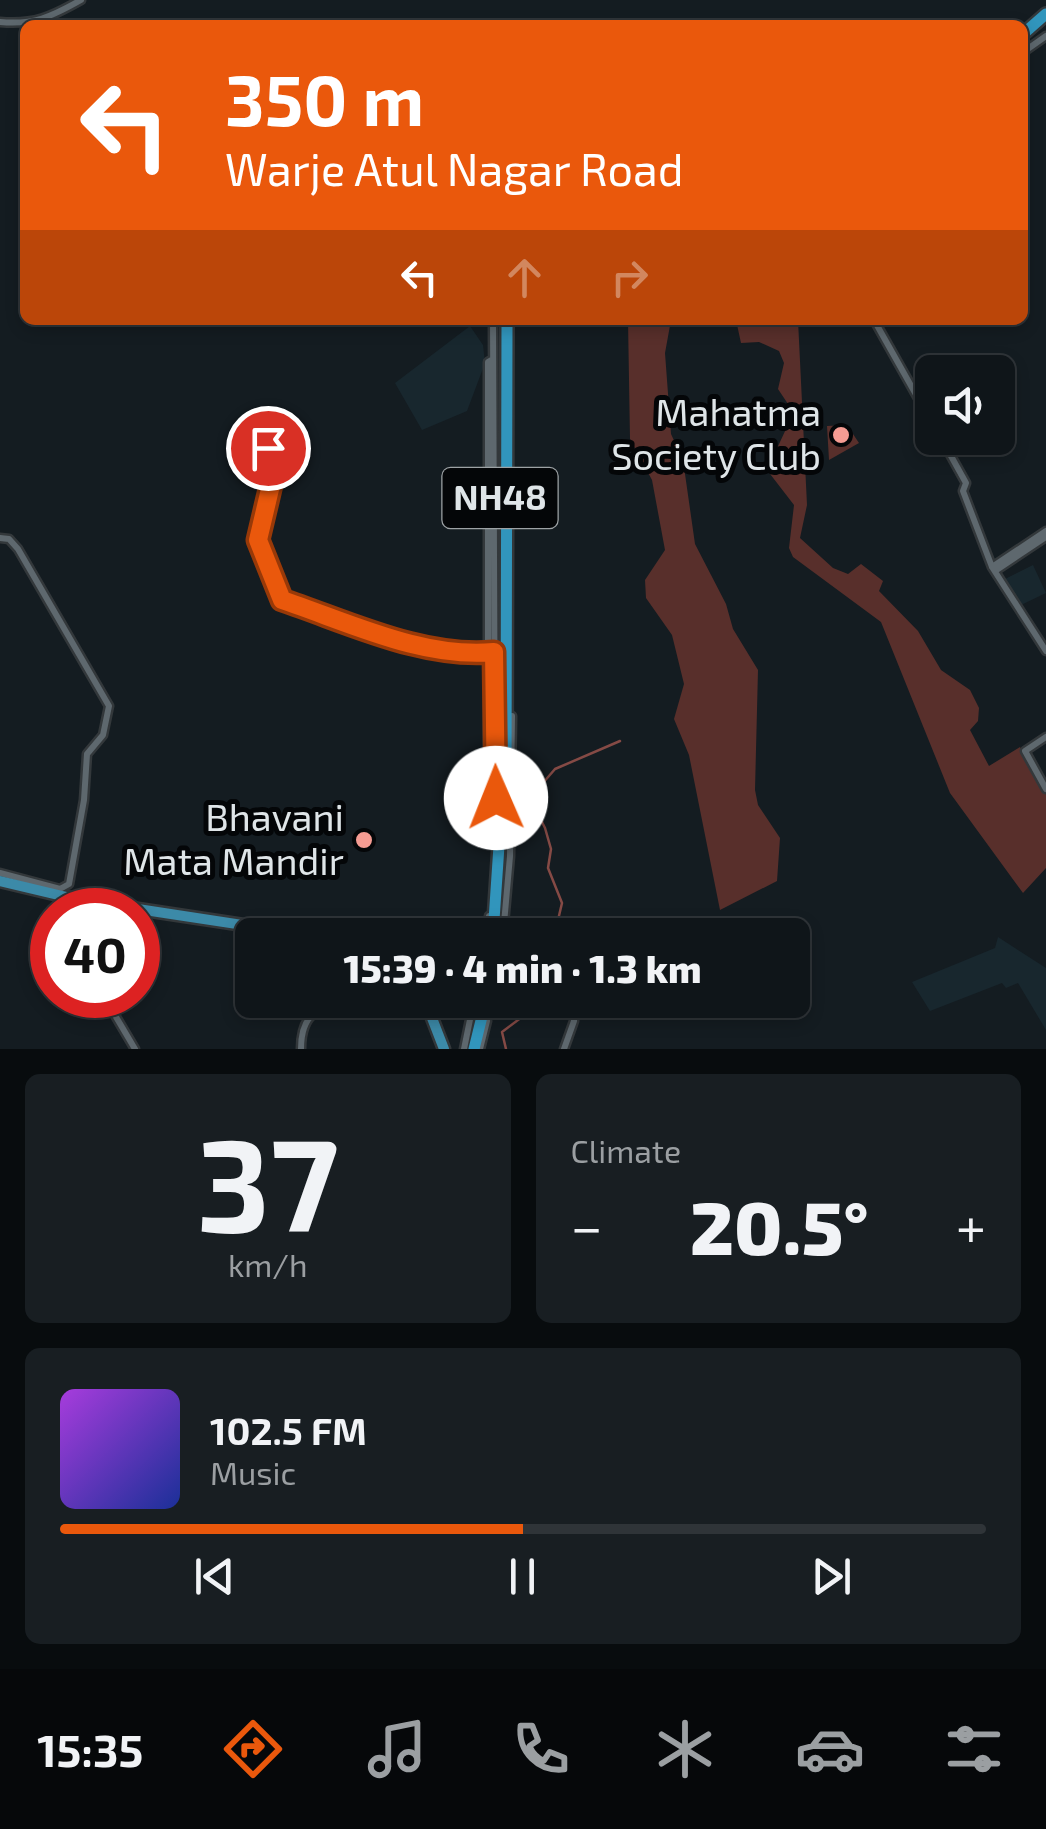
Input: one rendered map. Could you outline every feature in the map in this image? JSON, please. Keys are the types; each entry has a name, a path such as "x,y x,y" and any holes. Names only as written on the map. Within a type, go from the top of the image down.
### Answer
{"highway":[{"path":"1028,30 1046,11"},
{"name":"NH48","path":"497,325 504,379"},
{"name":"NH48","path":"496,918 503,814 504,379 509,325"},
{"path":"472,1049 480,1018"}],"main road":[{"path":"0,877 35,888"},
{"path":"160,914 235,925"},
{"path":"160,914 235,928"},
{"path":"429,1018 442,1049"}],"street":[{"path":"46,20 80,0"},
{"path":"495,325 490,360 493,800 503,814"},
{"path":"493,800 503,779 510,325"},
{"path":"877,325 915,392"},
{"path":"264,433 275,468 258,540 282,600 462,653 491,650"},
{"path":"950,455 966,483 964,492 996,569 1042,635 1046,651"},
{"path":"996,569 1046,534"},
{"path":"0,538 9,539 18,549 109,706 103,735 87,754 84,800 68,884 60,889 0,877"},
{"path":"491,650 503,779 511,799 503,814 506,918"},
{"path":"1046,737 1025,752 1046,789"},
{"path":"493,800 511,799"},
{"path":"117,1018 135,1049"},
{"path":"301,1049 303,1034 312,1018"},
{"path":"472,1049 479,1018"},
{"path":"472,1049 479,1018"},
{"path":"564,1049 574,1018"}],"shaded area":[{"path":"628,325 670,325 665,353 671,434 683,460 695,544 726,604 733,629 758,670 755,790 758,805 780,838 777,881 720,910 689,755 674,719 684,684 672,635 646,598 645,580 665,550 652,480 630,439"},
{"path":"737,325 798,325 807,505 800,538 833,568 848,574 861,564 883,581 879,591 918,631 941,670 970,690 979,708 978,721 970,730 989,766 1020,747 1046,794 1046,868 1023,893 950,793 881,622 793,557 789,548 794,505 767,470 786,429 790,407 778,389 784,363 779,351 759,342 741,343"},
{"path":"470,326 483,345 485,363 467,411 422,430 395,383"},
{"name":"Mahatma Society Club","path":"847,425 859,443 829,460 827,426"},
{"path":"1033,565 1046,593 1021,605 1005,579"},
{"path":"998,937 1046,968 1046,1030 1018,983 1006,988 1002,983 930,1011 912,982 995,948"}],"waterway":[{"path":"558,918 562,903 548,868 551,849 530,798 555,769 620,741"},
{"path":"506,1049 502,1032 521,1018"}],"place":[{"name":"Mahatma Society Club","path":"841,435"},
{"name":"Bhavani Mata Mandir","path":"364,840"}],"route":[{"path":"268,448 275,468 258,540 282,600 345,623 455,654 494,652 496,798"}]}
